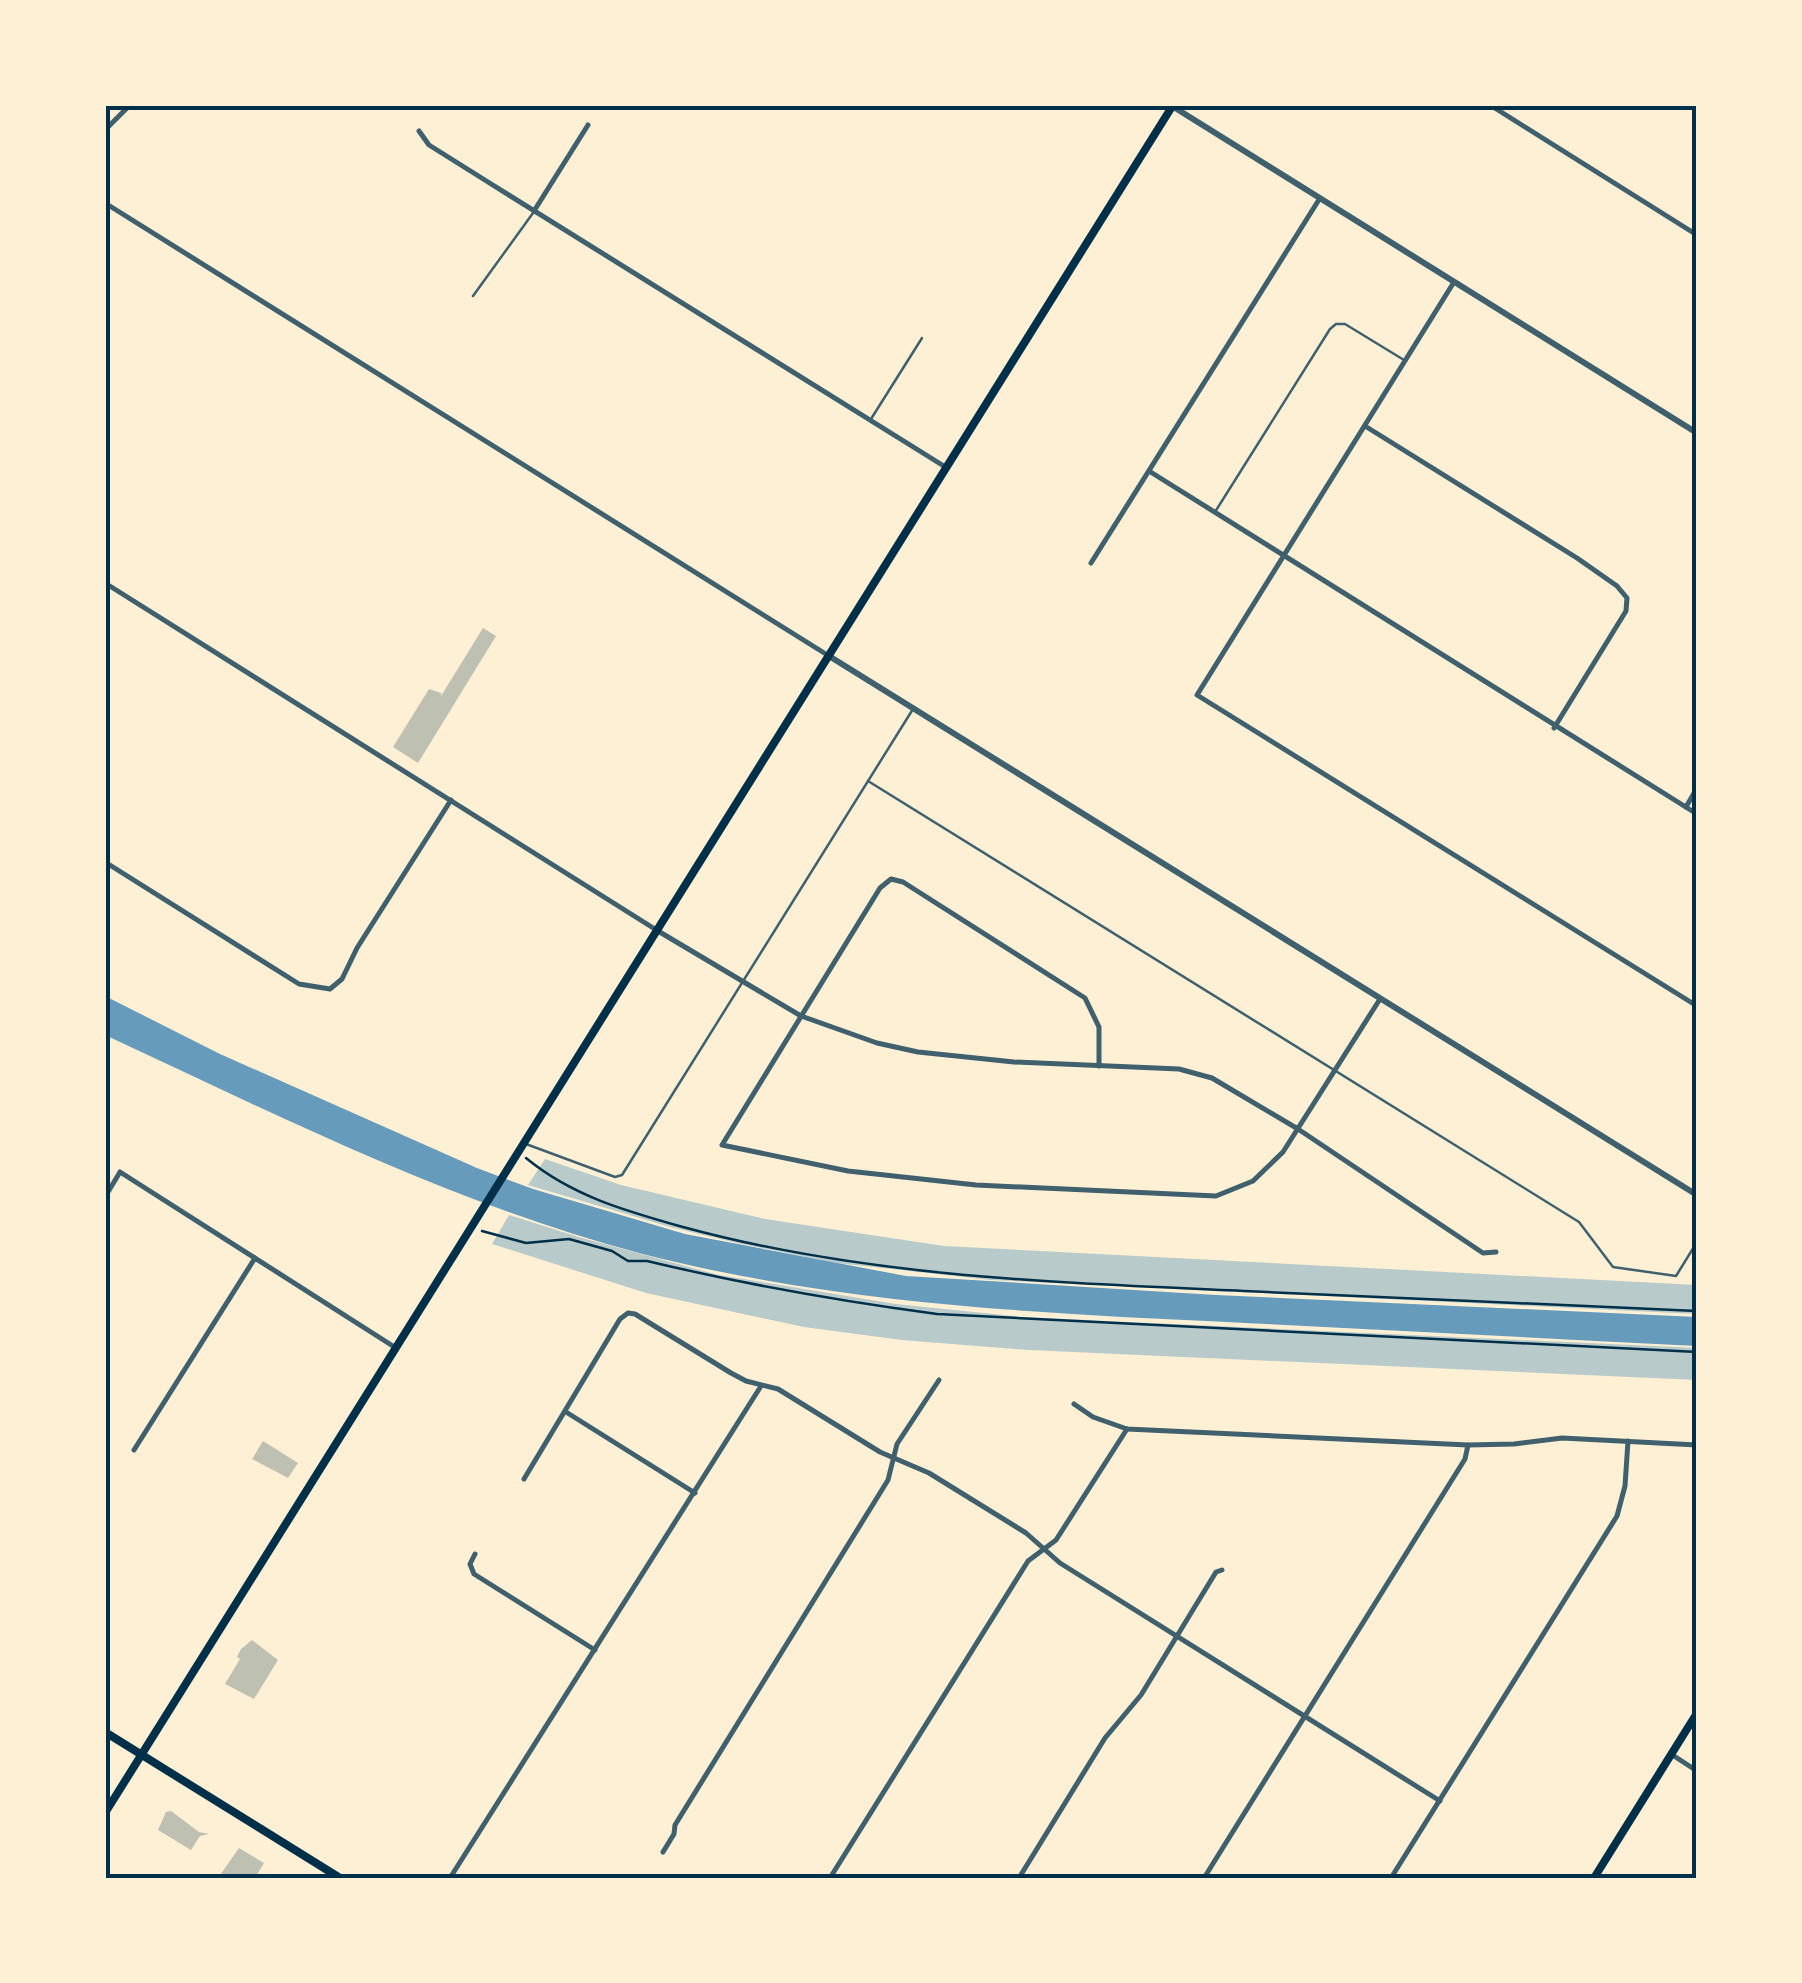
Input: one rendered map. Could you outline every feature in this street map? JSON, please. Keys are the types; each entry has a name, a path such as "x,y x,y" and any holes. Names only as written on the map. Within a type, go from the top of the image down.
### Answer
{"main road":[{"path":"105,1812 1172,105"},
{"path":"1594,1878 1697,1713"},
{"path":"105,1732 340,1878"}],"street":[{"path":"105,130 130,105"},
{"path":"1172,105 1697,433"},
{"path":"1490,105 1697,235"},
{"path":"534,212 588,125"},
{"path":"419,130 430,144 534,212 947,468"},
{"path":"1091,562 1320,198"},
{"path":"105,204 1697,1195"},
{"path":"1454,282 1197,694 1697,1006"},
{"path":"1364,426 1577,558 1617,586 1627,598 1626,610 1554,728"},
{"path":"1149,472 1697,814"},
{"path":"105,583 800,1016 878,1043 918,1052 1014,1062 1179,1069 1212,1078 1298,1129 1483,1253 1496,1252"},
{"path":"1686,807 1697,788"},
{"path":"105,862 299,984 330,989 342,980 357,948 451,800"},
{"path":"1098,1066 1099,1028 1085,998 902,882 891,879 880,888 722,1145 848,1171 976,1185 1216,1196 1234,1192 1268,1170 1380,1000"},
{"path":"105,1196 120,1172 396,1348"},
{"path":"134,1450 255,1258"},
{"path":"524,1479 620,1319 628,1313 635,1314 731,1373 783,1392 893,1458 929,1472 1026,1533 1060,1563 1440,1801"},
{"path":"663,1852 675,1825 888,1480 896,1444 939,1380"},
{"path":"450,1878 762,1385"},
{"path":"1074,1404 1093,1417 1128,1429 1468,1444 1562,1438 1697,1445"},
{"path":"566,1412 695,1493"},
{"path":"830,1878 1028,1560 1056,1540 1128,1429"},
{"path":"1391,1878 1617,1516 1625,1486 1628,1442"},
{"path":"1204,1878 1455,1476 1468,1444"},
{"path":"474,1554 471,1570 595,1650"},
{"path":"1019,1878 1105,1738 1142,1695 1216,1572 1222,1570"},
{"path":"1671,1754 1697,1771"}],"lane":[{"path":"473,296 534,212"},
{"path":"1214,514 1336,324 1345,324 1405,361"},
{"path":"870,420 922,338"},
{"path":"522,1148 615,1177 622,1175 914,709"},
{"path":"868,781 1579,1222 1612,1267 1676,1276 1697,1242"}],"path":[{"path":"522,1148 551,1179 612,1208 701,1232 847,1262 1037,1281 1697,1311"},
{"path":"474,1223 526,1242 569,1240 612,1251 628,1261 647,1261 740,1284 937,1314 1697,1352"}],"shaded area":[{"path":"545,1159 621,1185 765,1219 944,1246 1697,1285 1697,1314 991,1280 837,1263 670,1227 528,1185"},
{"path":"509,1215 719,1275 896,1304 1022,1317 1697,1348 1697,1380 1029,1350 804,1327 646,1293 492,1244"}],"water":[{"path":"105,996 220,1054 477,1168 533,1189 685,1234 906,1276 1697,1317 1697,1346 1005,1309 858,1294 712,1270 570,1233 367,1156 105,1035"}],"building":[{"path":"483,628 496,636 418,763 393,747 429,689 441,696"},
{"path":"263,1441 298,1463 288,1478 252,1459"},
{"path":"252,1640 278,1660 254,1699 225,1684 240,1659 237,1657 241,1649"},
{"path":"171,1811 199,1832 209,1834 200,1836 191,1850 158,1830 166,1812"},
{"path":"239,1848 264,1863 255,1878 218,1878"}]}
